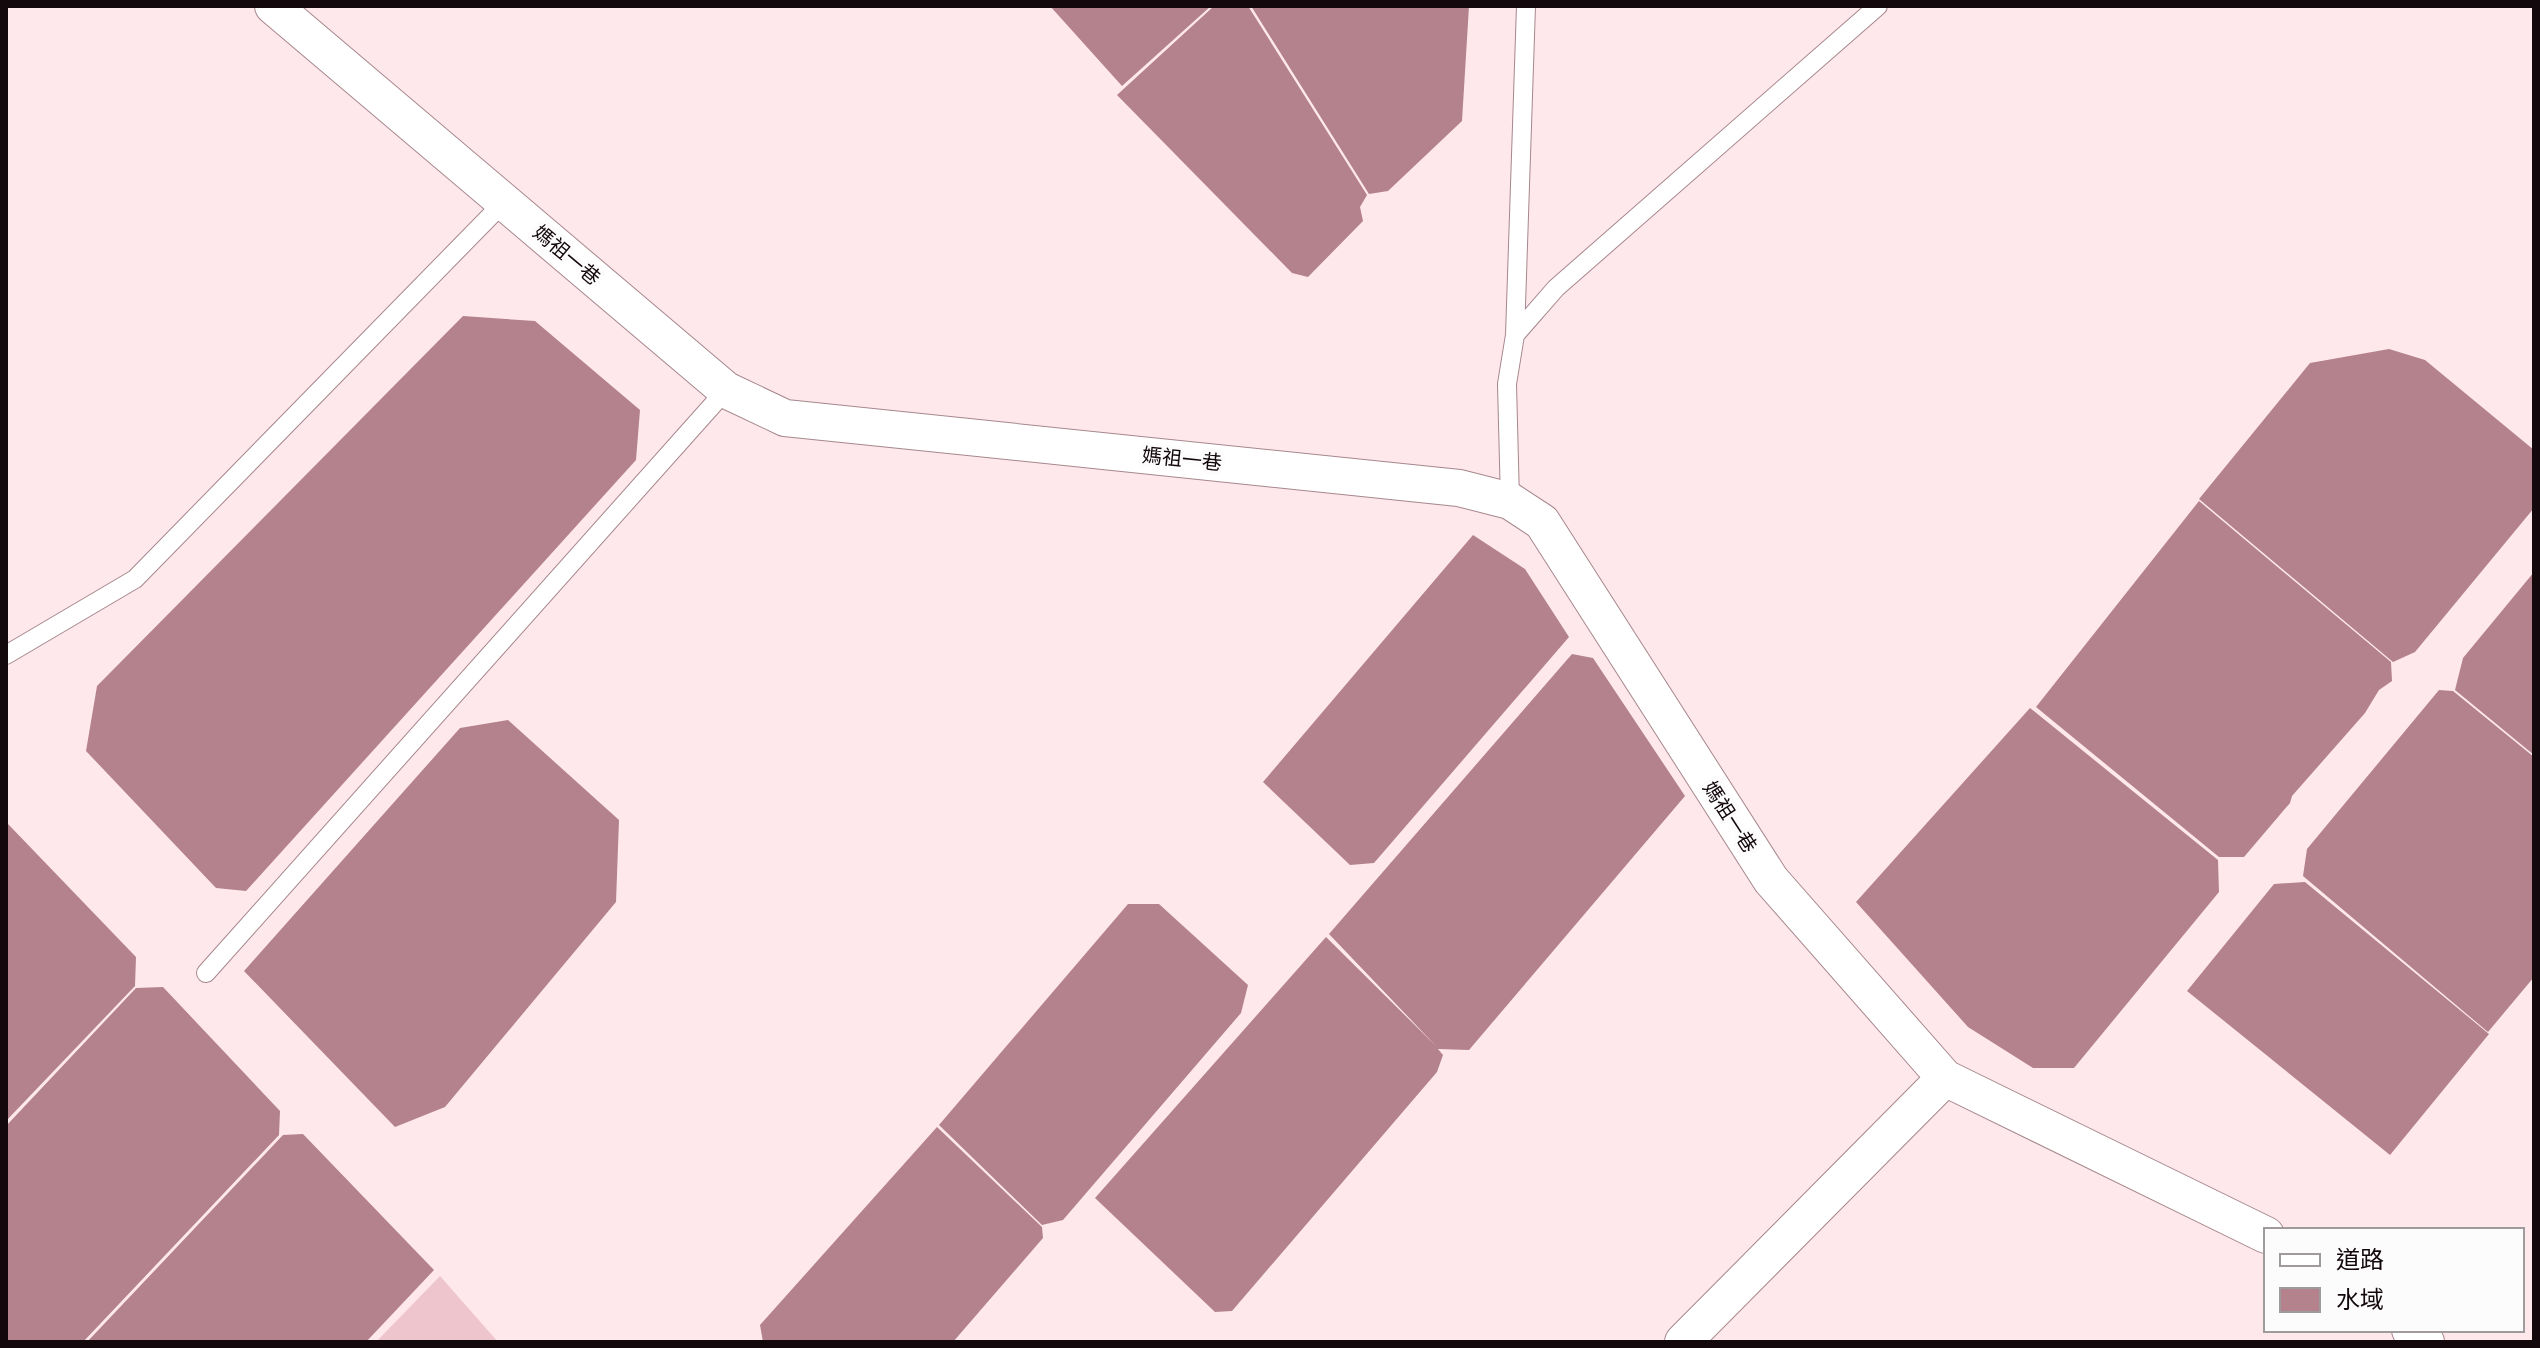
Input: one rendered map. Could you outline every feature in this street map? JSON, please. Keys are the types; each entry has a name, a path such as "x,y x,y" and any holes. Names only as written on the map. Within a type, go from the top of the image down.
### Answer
{"street":[{"name":"媽祖一巷","path":"273,6 726,390 785,418 1459,488 1510,501 1542,522 1771,880 1945,1078 2264,1234"},
{"path":"1683,1342 1945,1078"}],"lane":[{"path":"1510,501 1507,384 1515,335 1526,6"},
{"path":"1515,335 1556,288 1878,6"},
{"path":"6,655 135,579 504,202"},
{"path":"206,973 726,390"}],"shaded area":[{"path":"440,1276 498,1342 376,1342"}],"water":[{"path":"1050,6 1211,6 1122,86"},
{"path":"1214,6 1248,6 1367,195 1360,207 1363,221 1308,277 1292,273 1117,95"},
{"path":"1251,6 1469,6 1462,121 1388,191 1369,194"},
{"path":"463,316 535,321 640,410 636,460 246,891 216,888 86,751 97,686"},
{"path":"2389,349 2425,360 2534,450 2534,508 2415,652 2393,662 2199,499 2310,363"},
{"path":"2199,501 2391,662 2392,681 2379,690 2365,713 2292,796 2290,803 2244,857 2219,857 2036,707"},
{"path":"1473,535 1525,569 1569,637 1374,863 1350,865 1263,782"},
{"path":"2534,572 2534,755 2455,690 2463,658"},
{"path":"1572,654 1593,658 1685,796 1469,1050 1438,1049 1443,1055 1437,1072 1232,1311 1215,1312 1095,1198 1326,937 1436,1046 1329,934"},
{"path":"2439,690 2453,691 2534,757 2534,977 2488,1032 2303,876 2307,849"},
{"path":"2030,708 2218,860 2219,892 2074,1068 2033,1068 1968,1027 1856,902"},
{"path":"508,720 619,820 616,902 445,1107 395,1127 244,971 460,728"},
{"path":"8,824 136,957 135,986 6,1121"},
{"path":"2305,882 2489,1034 2390,1155 2187,991 2274,884"},
{"path":"1128,904 1159,904 1248,985 1241,1013 1063,1220 1042,1225 939,1125"},
{"path":"163,987 280,1111 279,1135 83,1342 6,1342 6,1126 136,988"},
{"path":"937,1127 1042,1227 1043,1238 953,1342 763,1342 760,1325"},
{"path":"303,1134 434,1270 366,1342 87,1342 283,1135"}]}
